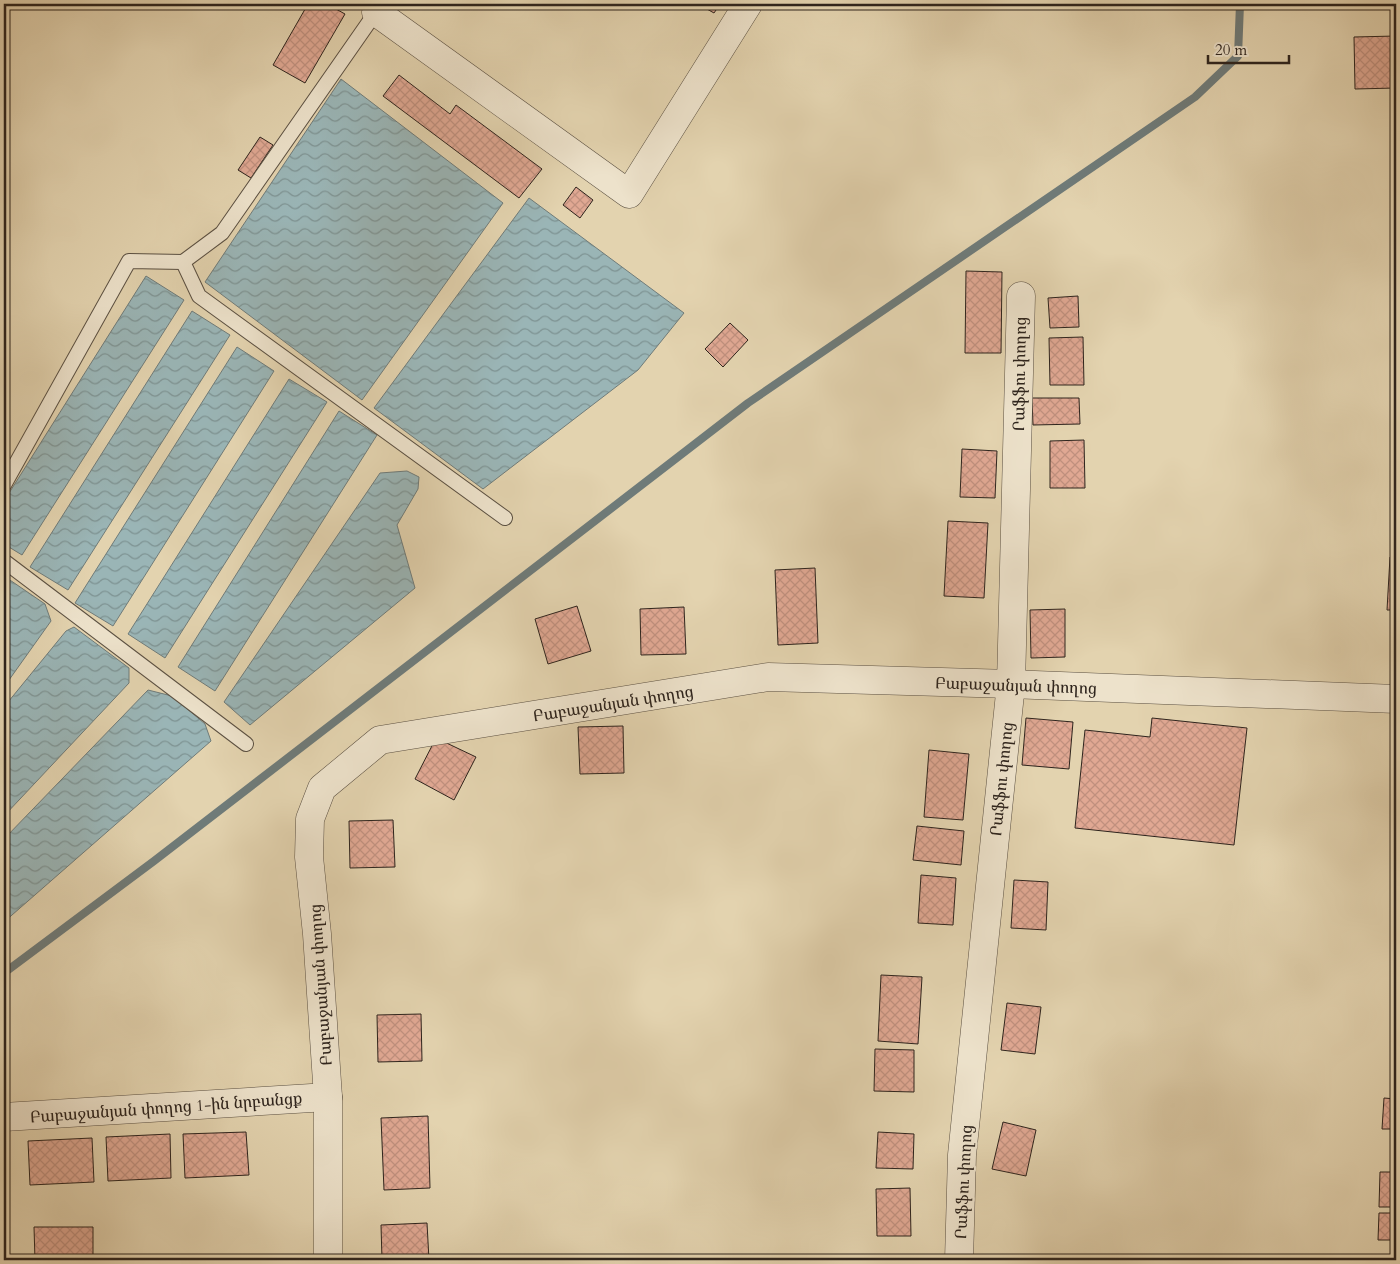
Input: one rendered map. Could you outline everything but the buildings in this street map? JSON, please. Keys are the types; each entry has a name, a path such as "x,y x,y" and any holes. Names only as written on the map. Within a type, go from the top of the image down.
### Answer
{"street":[{"path":"379,8 629,194 748,4"},
{"name":"Րաֆֆու փողոց","path":"959,1260 963,1146 1011,684 1020,296"},
{"name":"Բաբաջանյան փողոց","path":"328,1260 328,1097 317,934 309,857 310,818 322,788 380,740 768,678 1011,684 1396,699"},
{"name":"Բաբաջանյան փողոց 1-ին նրբանցք","path":"4,1118 328,1097"}],"lane":[{"path":"4,484 129,261 183,262 222,233 379,8"},
{"path":"183,262 199,296 505,518"},
{"path":"4,561 246,744"}],"water":[{"path":"341,79 503,203 362,400 205,282"},
{"path":"529,198 684,313 638,370 483,489 374,408"},
{"path":"146,276 184,300 22,555 4,544 4,501"},
{"path":"192,311 230,335 68,590 30,567"},
{"path":"237,347 274,371 113,626 75,603"},
{"path":"289,379 327,402 165,658 128,634"},
{"path":"339,411 377,435 215,691 178,667"},
{"path":"407,471 419,477 418,489 397,525 415,588 250,725 224,702 380,473"},
{"path":"4,576 45,604 51,621 4,687"},
{"path":"74,627 129,668 129,683 4,816 4,707 66,631"},
{"path":"148,690 172,696 205,724 211,741 4,922 4,839"}],"waterway":[{"path":"4,973 154,861 748,403 1195,97 1238,56 1240,4"}]}
